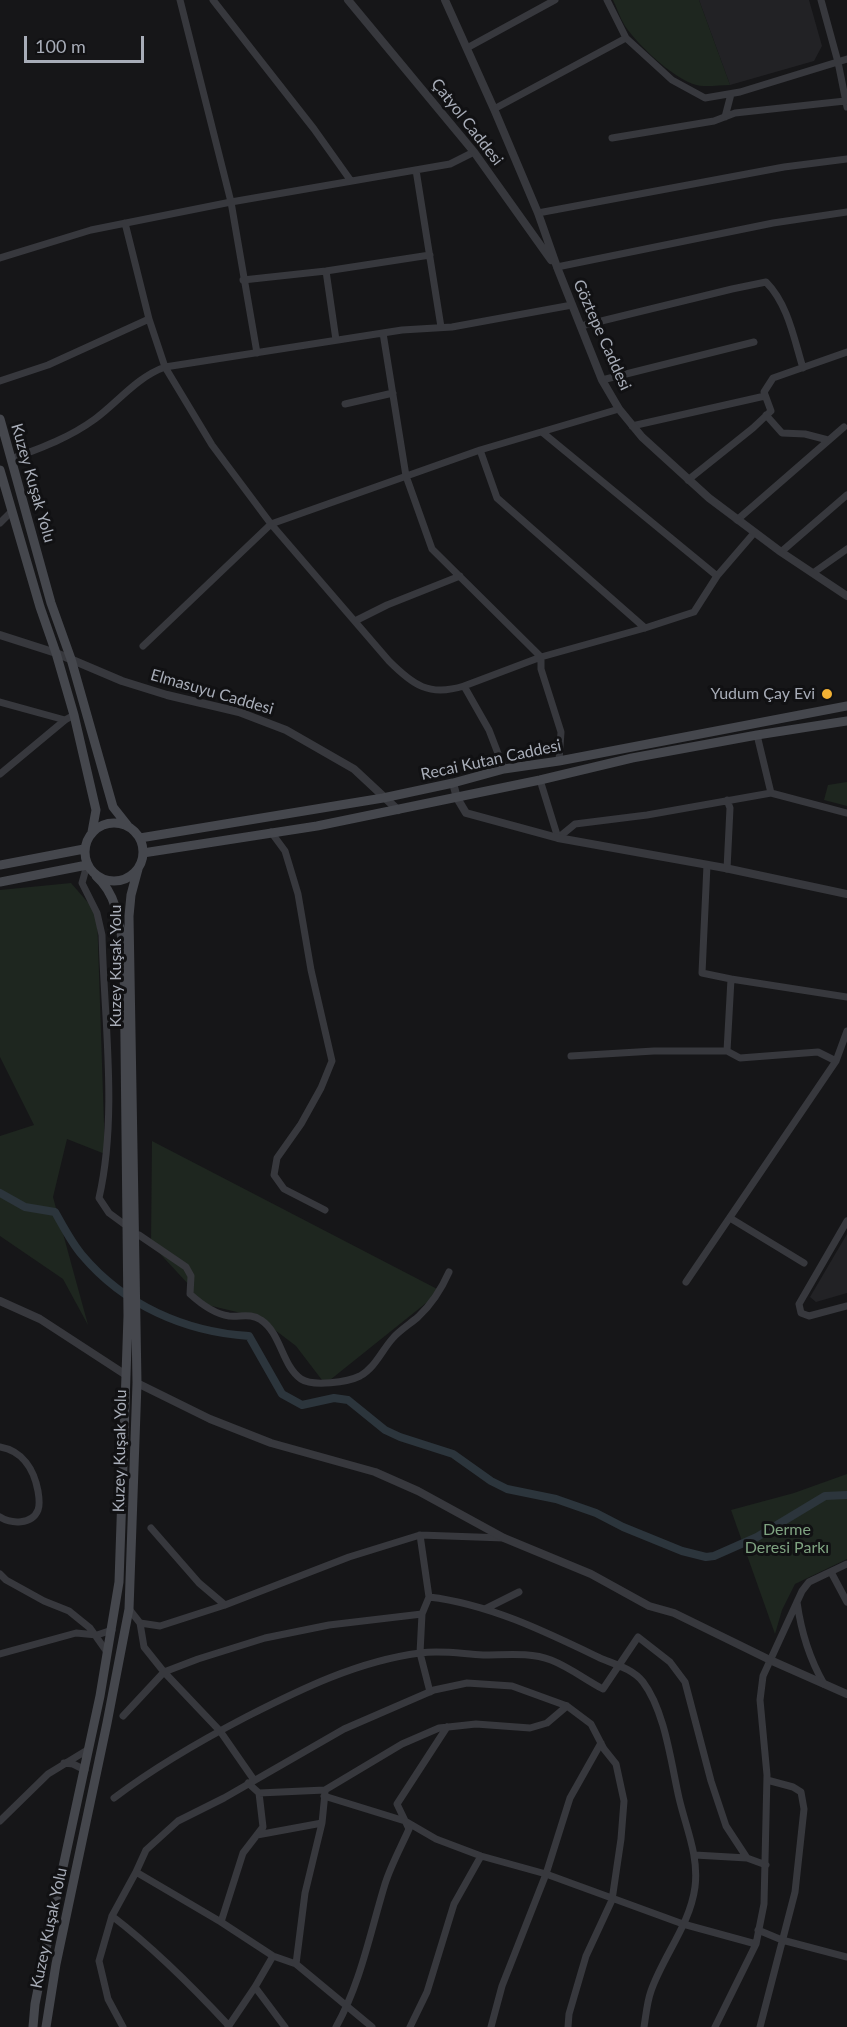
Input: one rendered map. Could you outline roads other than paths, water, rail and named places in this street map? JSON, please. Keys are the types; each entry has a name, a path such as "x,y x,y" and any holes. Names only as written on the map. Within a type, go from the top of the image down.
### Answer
{"main road":[{"name":"Kuzey Kuşak Yolu","path":"0,419 51,603 71,659 113,807 128,826"},
{"name":"Kuzey Kuşak Yolu","path":"0,470 74,715 96,810 92,832"},
{"name":"Recai Kutan Caddesi","path":"140,838 383,798 504,769 559,761 847,706"},
{"name":"Recai Kutan Caddesi","path":"143,853 317,826 457,798 632,758 847,721"},
{"path":"119,823 128,826 140,838 143,853 138,869 132,876 114,882 96,876 87,865 84,849 86,840 99,826 119,823"},
{"path":"0,866 84,849"},
{"path":"0,882 87,865"},
{"name":"Kuzey Kuşak Yolu","path":"46,2027 56,1964 129,1609 137,1383 132,1319 129,916 131,895 138,869"},
{"name":"Kuzey Kuşak Yolu","path":"96,876 109,892 119,916 124,953 132,1279"},
{"name":"Kuzey Kuşak Yolu","path":"33,2027 55,1904 108,1653 119,1582 126,1375 132,1319"}],"street":[{"path":"180,0 231,202 257,353"},
{"path":"213,0 315,129 351,181"},
{"name":"Çatyol Caddesi","path":"348,0 474,153 556,267"},
{"name":"Göztepe Caddesi","path":"446,0 538,213 556,267 602,380 619,409 632,426 688,480 736,520 847,596"},
{"path":"467,48 555,0"},
{"path":"607,0 626,38 672,80 705,98 731,94 847,59"},
{"path":"612,138 714,121 735,114 777,107 846,104 838,62 821,0"},
{"path":"494,109 626,38"},
{"path":"725,117 731,94"},
{"path":"0,258 91,230 231,202 450,164 474,153"},
{"path":"538,213 784,167 847,159"},
{"path":"416,170 441,327"},
{"path":"556,267 772,223 847,212"},
{"path":"125,223 149,319 165,367 212,445 271,524 388,661 407,679 421,687 447,691 542,657 694,612 717,576 754,533"},
{"path":"243,280 326,271 430,255"},
{"path":"326,271 336,340"},
{"path":"581,326 766,282 775,292 787,316 803,368"},
{"path":"11,459 64,439 78,431 150,372 165,367 383,333 441,327 572,305"},
{"path":"0,381 48,365 149,319"},
{"path":"383,333 406,476 432,549 542,657"},
{"path":"602,380 754,342"},
{"path":"688,480 771,411 764,392 773,378 847,351"},
{"path":"345,404 393,393"},
{"path":"632,426 765,396"},
{"path":"143,646 271,524 480,450 619,409"},
{"path":"766,415 782,433 805,434 828,441"},
{"path":"736,520 844,427"},
{"path":"542,432 717,576"},
{"path":"480,450 497,498 645,628"},
{"path":"781,552 847,495"},
{"path":"0,523 12,511"},
{"path":"813,573 847,549"},
{"path":"355,621 387,605 459,576"},
{"name":"Elmasuyu Caddesi","path":"0,635 56,653 122,681 239,712 286,730 354,769 398,810"},
{"path":"542,657 541,669 561,732 559,761"},
{"path":"464,686 489,730 504,769"},
{"path":"0,702 64,720"},
{"path":"0,774 64,720 74,715"},
{"path":"757,735 771,793"},
{"path":"540,780 558,838"},
{"path":"453,783 457,798 466,813 558,838 847,894"},
{"path":"558,838 575,824 647,815 771,793 847,813"},
{"path":"727,800 730,808 727,869"},
{"path":"271,832 285,851 298,894 311,970 332,1061 321,1088 301,1124 277,1158 274,1175 284,1189 325,1210"},
{"path":"87,865 82,883 98,913 102,935 108,1077 105,1167 99,1198 109,1212 124,1224"},
{"path":"706,865 702,973 847,997"},
{"path":"727,1051 731,979"},
{"path":"686,1282 836,1061 847,1031"},
{"path":"571,1056 654,1051 727,1051 740,1058 818,1052 836,1061"},
{"path":"730,1218 804,1263"},
{"path":"847,1221 800,1304 801,1313 809,1317 847,1305"},
{"path":"139,1235 186,1267 191,1276 190,1293 199,1303 230,1316 258,1317 271,1327 291,1367 301,1379 313,1383 325,1384 360,1376 441,1291 449,1272"},
{"path":"0,1301 40,1319 126,1375"},
{"path":"137,1383 210,1419 271,1443 375,1472 418,1491 504,1538 591,1574 649,1606 674,1613 770,1660 847,1694"},
{"path":"0,1447 18,1455 32,1470 39,1497 39,1510 31,1519 11,1522 0,1517"},
{"path":"151,1528 199,1583 225,1605"},
{"path":"140,1623 160,1626 225,1605 349,1557 420,1535 504,1538"},
{"path":"420,1535 429,1597 422,1614 420,1653 430,1692"},
{"path":"715,2027 756,1944 764,1904 767,1780 760,1700 763,1676 797,1602 809,1582 847,1564"},
{"path":"831,1572 847,1602"},
{"path":"0,1574 44,1601 69,1611 97,1635 108,1653"},
{"path":"485,1609 519,1592"},
{"path":"429,1597 485,1609 554,1636 633,1672 643,1682 658,1713 695,1856 695,1889 683,1924 651,1991 644,2027"},
{"path":"797,1602 804,1638 815,1668 824,1684"},
{"path":"129,1609 140,1623 144,1647 164,1672 220,1731 259,1793 263,1827 243,1853 221,1922"},
{"path":"123,1716 164,1672 198,1659 265,1638 329,1624 422,1614"},
{"path":"0,1654 76,1633 97,1635 111,1630"},
{"path":"114,1798 146,1773 220,1731 292,1693 356,1667 420,1653 452,1652 487,1655 509,1653 550,1660 603,1689 638,1638 670,1662 685,1682 722,1815 726,1826 747,1858"},
{"path":"123,2027 108,1999 99,1961 112,1916 146,1850 178,1821 224,1798 344,1729 430,1692 467,1683 512,1686 567,1706 591,1724 616,1764 624,1801 612,1900 586,1956 569,2014 568,2027"},
{"path":"325,1793 402,1744 428,1733 447,1727 476,1724 530,1728 547,1723 567,1706"},
{"path":"336,2027 347,2007 359,1976 386,1882 409,1829 397,1804 447,1727"},
{"path":"428,1733 441,1737"},
{"path":"491,2027 502,1986 546,1874 570,1798 601,1743"},
{"path":"0,1821 48,1774 89,1749"},
{"path":"64,1763 73,1764 85,1770"},
{"path":"760,2027 795,1892 804,1809 801,1792 793,1787 767,1780"},
{"path":"259,1793 325,1793 405,1821 436,1839 481,1856 546,1874 683,1924 756,1944"},
{"path":"296,1964 305,1893 322,1823 325,1793"},
{"path":"257,1835 322,1823"},
{"path":"410,2027 427,1992 454,1904 481,1856"},
{"path":"695,1856 747,1858 766,1865"},
{"path":"136,1872 221,1922 273,1956 296,1964 372,2027"},
{"path":"112,1916 182,1976 228,2027 273,1956"},
{"path":"758,1930 782,1940 847,1958"},
{"path":"255,1987 285,2027"}],"waterway":[{"path":"0,1193 25,1207 55,1212 82,1255 99,1273 136,1302 157,1313 202,1329 249,1336 282,1394 302,1405 334,1398 348,1400 385,1430 453,1454 491,1481 507,1489 556,1499 596,1513 623,1527 682,1551 706,1557 714,1556 757,1537 825,1496 847,1495"}],"place":[{"name":"Yudum Çay Evi","path":"827,694"}],"park label":[{"name":"Derme Deresi Parkı","path":"787,1539"}]}
